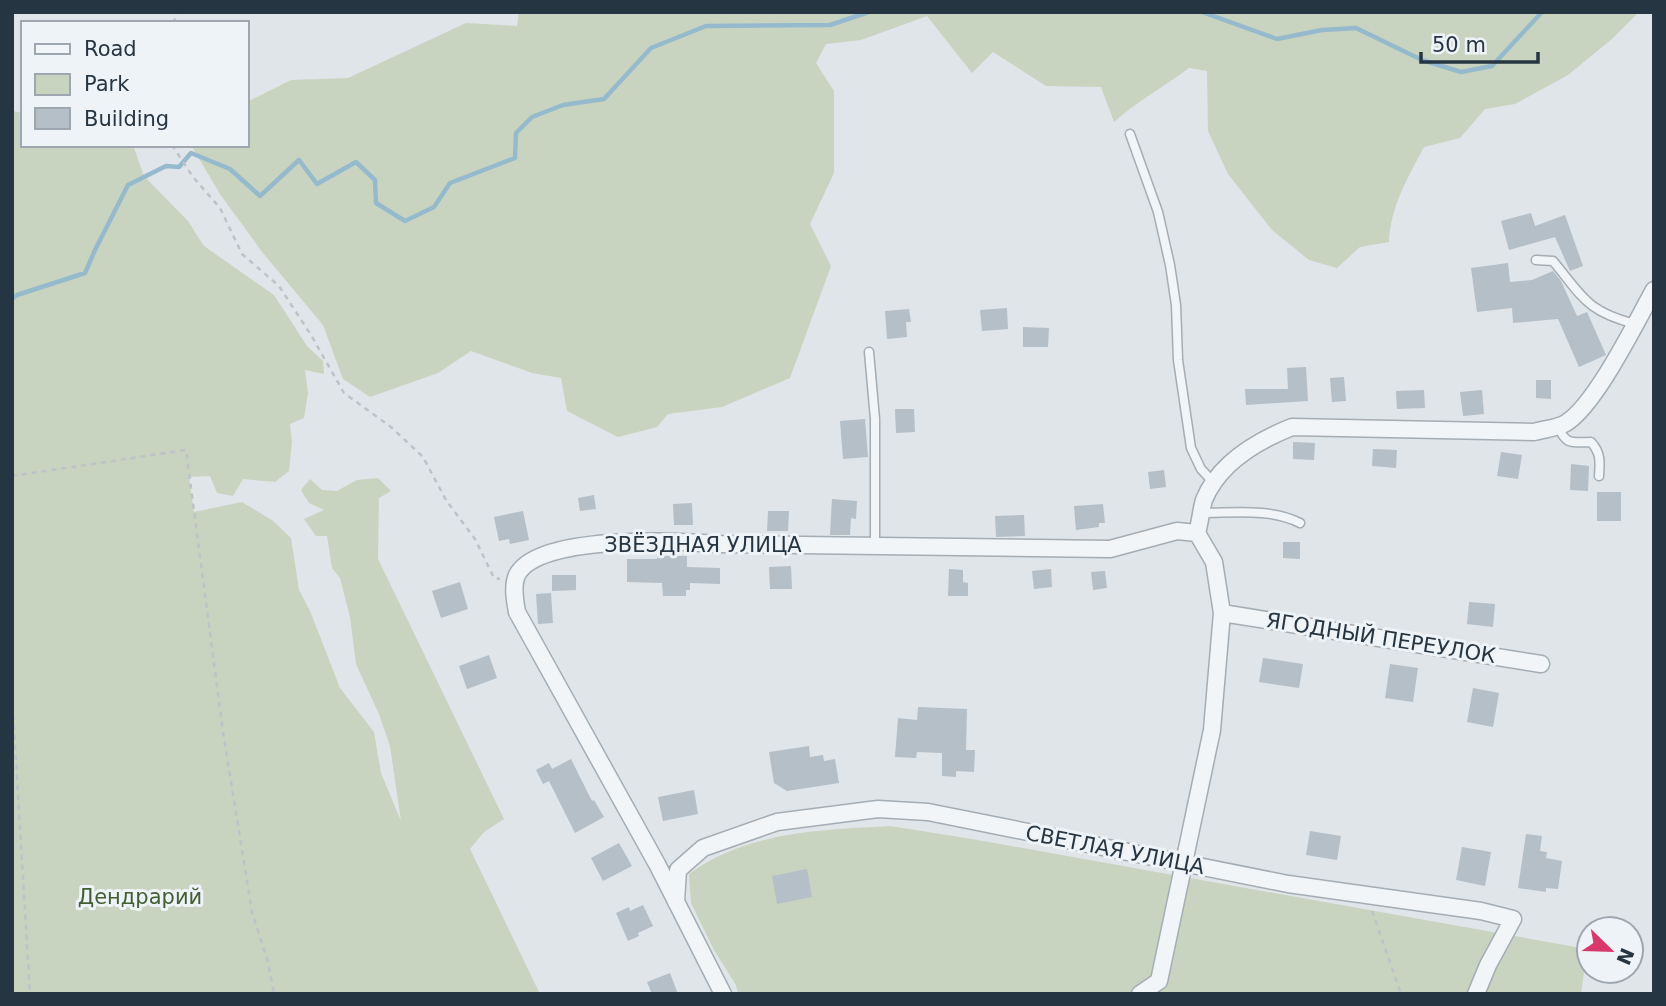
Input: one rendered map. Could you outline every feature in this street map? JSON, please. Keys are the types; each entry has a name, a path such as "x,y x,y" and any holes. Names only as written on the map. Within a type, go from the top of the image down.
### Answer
{"street":[{"path":"1140,994 1163,988 1183,863 1212,730 1222,613 1214,562 1198,533 1204,500 1220,472 1263,438 1292,427 1534,432 1564,424 1583,408 1654,290"},
{"name":"ЗВЁЗДНАЯ УЛИЦА","path":"516,582 518,574 537,557 609,543 672,541 1110,550 1177,531 1198,533"},
{"path":"516,582 514,593 517,612 657,864 723,994"},
{"name":"ЯГОДНЫЙ ПЕРЕУЛОК","path":"1222,613 1541,664"},
{"name":"СВЕТЛАЯ УЛИЦА","path":"676,902 678,870 703,848 777,822 878,808 928,812 1288,884 1481,911 1513,919 1476,994"}],"lane":[{"path":"1130,134 1158,212 1170,265 1176,305 1178,360 1191,448 1201,469 1214,483"},
{"path":"1536,260 1553,261 1575,292 1603,314 1635,324"},
{"path":"869,352 875,419 875,547"},
{"path":"1558,426 1563,438 1570,442 1591,442 1597,449 1600,459 1598,476"},
{"path":"1202,513 1246,513 1292,519 1300,523"}],"path":[{"path":"173,147 193,177 220,208 243,254 279,286 344,393 391,427 424,457 446,500 475,539 494,578 516,582"},
{"path":"12,476 186,450 221,720 252,912 268,962 274,994"},
{"path":"12,695 30,994"},
{"path":"1366,895 1401,994"}],"green space":[{"path":"519,12 1639,12 1612,39 1568,75 1515,104 1485,109 1460,138 1424,147 1396,205 1389,242 1360,247 1337,268 1309,260 1272,230 1228,174 1208,131 1207,71 1189,68 1114,122 1101,87 1046,86 993,52 972,73 927,16 861,40 826,44 816,63 834,91 834,173 810,224 831,266 790,378 722,407 668,414 657,427 618,437 567,411 561,378 532,373 471,351 438,373 370,397 343,379 323,325 263,253 220,194 192,147 248,147 248,102 291,80 348,78 466,23 517,26"},
{"name":"Дендрарий","path":"12,111 21,113 21,147 134,147 144,176 188,221 204,246 274,295 307,346 323,361 324,374 305,370 308,393 304,418 290,424 292,442 289,471 275,482 243,479 233,496 217,493 210,476 189,477 194,512 242,502 272,520 291,538 299,590 340,688 374,732 381,773 401,821 390,746 356,664 350,617 340,578 332,568 327,536 316,536 304,519 324,510 309,503 301,490 310,479 322,490 337,491 357,480 378,478 391,491 379,498 378,559 504,819 484,832 470,849 540,994 12,994"},
{"path":"890,826 972,839 1575,947 1575,985 1582,985 1581,994 738,994 736,985 714,950 691,903 689,874 711,860 760,841 785,835"}],"building":[{"path":"1531,213 1535,226 1565,215 1583,266 1570,271 1555,237 1509,250 1501,221"},
{"path":"1508,263 1510,282 1532,280 1553,271 1561,281 1577,316 1587,312 1606,355 1579,367 1558,319 1513,323 1512,308 1477,312 1471,268"},
{"path":"1007,308 1008,329 982,331 980,310"},
{"path":"909,309 911,322 906,322 907,337 887,339 885,311"},
{"path":"1023,327 1049,328 1048,347 1023,347"},
{"path":"1306,367 1308,401 1246,405 1245,389 1288,389 1287,368"},
{"path":"1344,377 1346,401 1332,402 1330,378"},
{"path":"1536,380 1551,380 1551,399 1536,398"},
{"path":"1424,390 1425,408 1397,409 1396,391"},
{"path":"1482,390 1484,414 1463,416 1460,392"},
{"path":"895,409 914,409 915,432 896,433"},
{"path":"865,419 868,457 843,459 840,421"},
{"path":"1293,442 1315,443 1314,460 1293,459"},
{"path":"1373,449 1397,450 1396,468 1372,466"},
{"path":"1501,452 1522,455 1518,479 1497,476"},
{"path":"1571,464 1589,466 1588,491 1570,490"},
{"path":"1164,470 1166,487 1150,489 1148,472"},
{"path":"1597,492 1621,492 1621,521 1597,521"},
{"path":"594,495 596,509 580,511 578,498"},
{"path":"832,499 857,501 856,519 851,518 850,535 830,535"},
{"path":"692,503 693,525 674,525 673,504"},
{"path":"1103,504 1105,523 1099,523 1099,527 1076,530 1074,506"},
{"path":"523,511 529,540 510,544 509,539 499,541 494,517"},
{"path":"768,511 789,511 788,531 767,531"},
{"path":"1024,515 1025,536 996,537 995,516"},
{"path":"1283,542 1300,542 1300,559 1283,558"},
{"path":"657,556 687,556 687,567 720,568 720,584 690,583 686,596 663,596 662,583 627,582 627,559 657,559"},
{"path":"791,566 792,589 770,589 769,567"},
{"path":"949,569 963,570 963,582 968,583 968,596 948,596"},
{"path":"1051,569 1052,587 1034,589 1032,571"},
{"path":"1105,571 1107,588 1093,590 1091,572"},
{"path":"552,575 576,575 576,590 552,591"},
{"path":"460,582 468,609 441,618 432,591"},
{"path":"551,593 553,623 538,624 536,594"},
{"path":"1469,602 1495,604 1493,627 1467,624"},
{"path":"489,655 497,678 467,689 459,666"},
{"path":"1263,658 1303,664 1299,688 1259,682"},
{"path":"1390,664 1418,668 1413,702 1385,698"},
{"path":"1473,688 1499,693 1493,727 1467,722"},
{"path":"918,707 967,709 966,750 975,750 974,772 956,771 956,777 942,776 942,753 917,752 916,758 895,757 898,718 917,720"},
{"path":"809,746 810,757 823,755 824,761 835,759 839,783 787,791 774,783 769,752"},
{"path":"571,759 592,801 594,800 604,817 575,833 549,781 543,784 536,770 549,763 552,769"},
{"path":"694,790 698,814 663,821 658,797"},
{"path":"1310,831 1341,836 1337,860 1306,855"},
{"path":"1526,834 1542,836 1540,851 1547,852 1546,858 1562,861 1558,889 1546,888 1546,892 1518,888"},
{"path":"619,843 632,866 603,881 591,858"},
{"path":"1462,847 1491,852 1485,886 1456,880"},
{"path":"807,869 812,897 777,904 772,876"},
{"path":"643,905 653,926 628,941 616,913"},
{"path":"670,973 678,994 652,994 647,982"}],"waterway":[{"path":"12,299 85,273 128,185 166,166 179,167 191,153 230,169 260,196 299,160 317,184 356,162 375,180 376,203 405,221 434,207 450,183 515,158 516,133 532,117 563,105 604,99 651,48 706,26 830,25 869,12"},
{"path":"1202,12 1277,39 1322,30 1356,28 1422,60 1461,72 1492,66 1542,12"}]}
